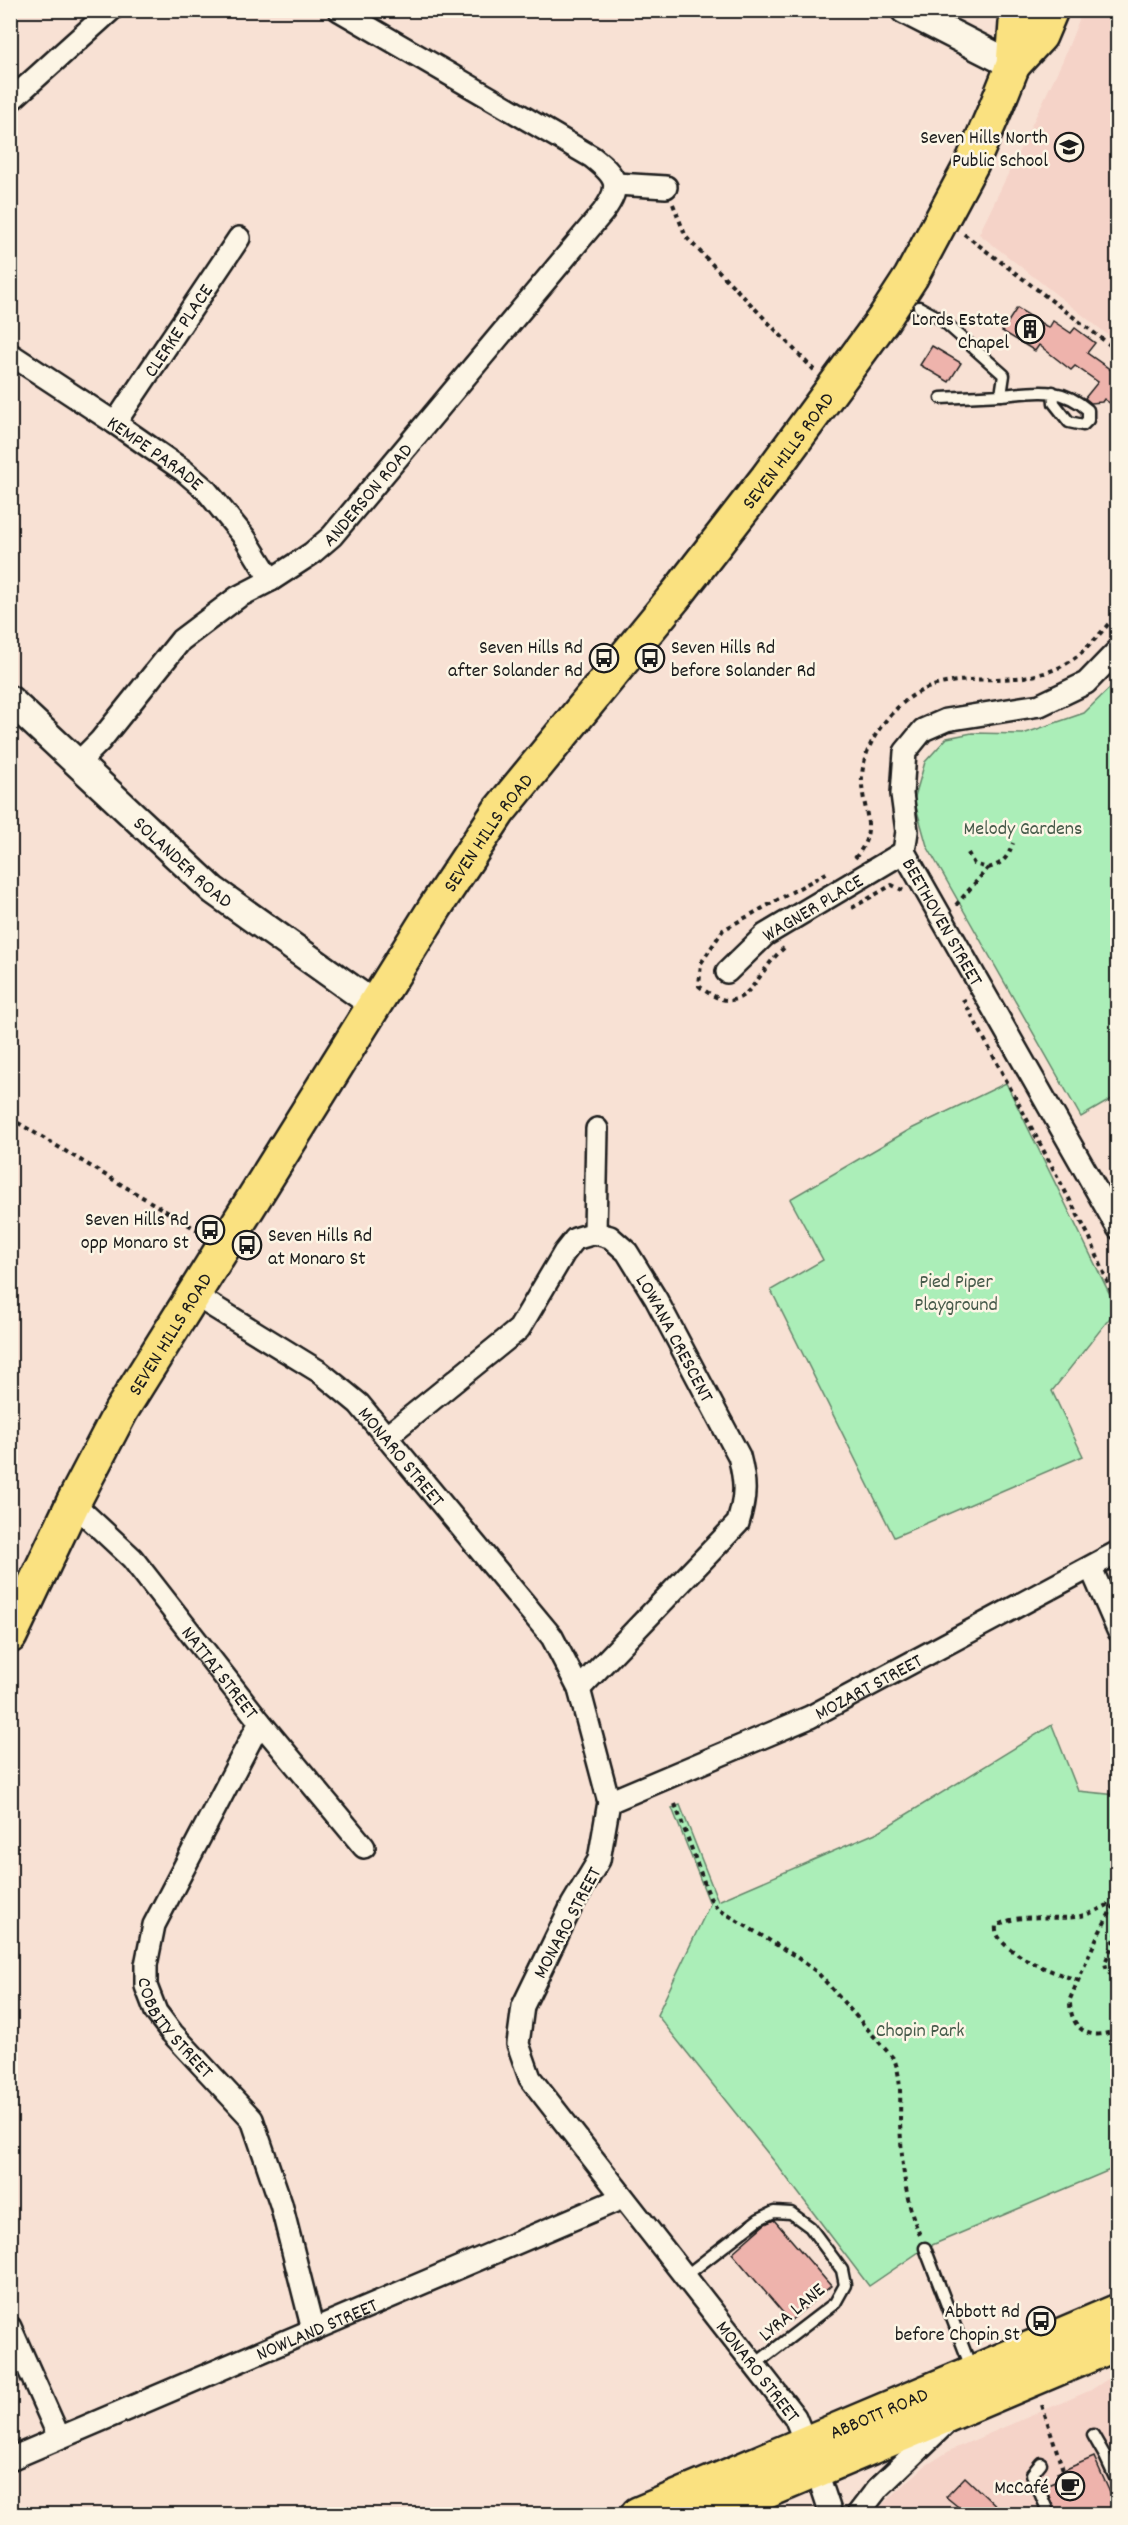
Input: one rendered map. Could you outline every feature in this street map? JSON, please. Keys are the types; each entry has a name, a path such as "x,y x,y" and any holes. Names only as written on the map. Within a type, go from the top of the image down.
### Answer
{"main road":[{"name":"SEVEN HILLS ROAD","path":"10,1636 73,1503 121,1411 373,1004 499,811 677,594 883,320 941,225 972,163 1013,64 1016,23 1021,10"},
{"name":"SEVEN HILLS ROAD","path":"1013,64 1040,36 1051,10"},
{"name":"ABBOTT ROAD","path":"726,2512 811,2456 974,2373 1118,2311"},
{"name":"ABBOTT ROAD","path":"638,2514 811,2456 947,2415 1118,2343"}],"street":[{"path":"10,101 111,10"},
{"path":"339,10 592,157 604,167 616,184 666,187"},
{"path":"905,10 1013,64"},
{"name":"ANDERSON ROAD","path":"78,763 100,741 181,640 238,597 311,554 332,536 603,212 615,192 616,184"},
{"name":"CLERKE PLACE","path":"116,423 239,238"},
{"name":"KEMPE PARADE","path":"10,354 116,423 184,471 206,490 245,538 271,579"},
{"name":"BEETHOVEN STREET","path":"1118,650 1086,683 1040,705 945,720 923,730 905,752 902,794 907,831 904,852 1118,1228"},
{"name":"SOLANDER ROAD","path":"10,700 213,891 373,1004"},
{"name":"WAGNER PLACE","path":"727,972 765,934 904,852"},
{"path":"386,1437 519,1329 564,1253 575,1239 595,1233 597,1129"},
{"name":"LOWANA CRESCENT","path":"579,1689 738,1523 745,1499 745,1480 739,1456 656,1299 627,1252 610,1237 595,1233"},
{"name":"MONARO STREET","path":"193,1294 320,1372 359,1404 552,1637 579,1689 609,1802 598,1860 572,1905 523,2006 518,2044 530,2078 795,2417 831,2514"},
{"name":"NATTAI STREET","path":"73,1503 132,1558 260,1722 364,1847"},
{"name":"MOZART STREET","path":"609,1802 810,1717 1118,1552"},
{"path":"1091,1568 1118,1630"},
{"name":"COBBITY STREET","path":"260,1722 154,1925 146,1965 146,1986 156,2012 172,2033 252,2119 281,2204 313,2330"},
{"name":"NOWLAND STREET","path":"10,2459 622,2198"},
{"path":"10,2327 59,2437"},
{"path":"858,2514 878,2488 947,2421 947,2415"}],"lane":[{"path":"919,307 941,319 1004,375 1001,395"},
{"path":"941,398 1053,392"},
{"name":"LYRA LANE","path":"684,2277 759,2219 774,2212 791,2214 810,2227 842,2270 844,2285 836,2303 754,2365"},
{"path":"925,2248 974,2373"},
{"path":"1093,2435 1118,2484"},
{"path":"1041,2463 1032,2474 1049,2514"}],"path":[{"path":"666,187 686,237 815,371"},
{"path":"964,234 1118,351"},
{"path":"848,861 856,857 866,842 869,830 862,787 866,756 873,740 895,710 906,700 937,685 962,681 1025,678 1061,667 1088,646 1118,613"},
{"path":"968,853 974,864 988,868 998,865 1008,856 1013,843"},
{"path":"941,916 954,908 988,868"},
{"path":"786,946 773,957 762,971 756,985 744,997 729,1001 713,998 699,986 701,963 723,930 832,870"},
{"path":"843,913 892,885 909,894"},
{"path":"961,995 1090,1238 1118,1309"},
{"path":"10,1118 199,1231"},
{"path":"675,1804 710,1898 718,1909 817,1972 894,2059 899,2076 902,2156 909,2212 925,2248"},
{"path":"1117,1900 1070,1999 1074,2021 1083,2030 1094,2035 1118,2029"},
{"path":"1078,1980 1059,1975 1015,1952 1000,1940 995,1932 996,1926 1005,1921 1033,1917 1079,1916 1117,1900"},
{"path":"1118,1931 1104,1963 1107,1971 1118,1980"},
{"path":"1042,2405 1063,2470"}],"shaded area":[{"name":"Seven Hills North Public School","path":"1083,10 1117,11 1117,342 979,234 1063,60"},
{"path":"1117,2373 1117,2514 872,2514 925,2466 951,2450 1091,2390"}],"green space":[{"name":"Melody Gardens","path":"1117,681 1117,1096 1081,1117 927,846 914,800 925,762 947,738 972,733 1023,734 1084,713"},
{"name":"Pied Piper Playground","path":"1006,1083 1117,1309 1052,1391 1083,1456 894,1537 771,1290 823,1260 790,1199 909,1130"},
{"name":"Chopin Park","path":"1052,1725 1078,1791 1117,1795 1117,2167 925,2248 869,2286 774,2161 657,2015 710,1904 672,1808 680,1805 718,1901 878,1832"}],"building":[{"path":"1017,308 1049,328 1053,321 1071,333 1075,328 1095,343 1087,353 1118,375 1118,409 1104,399 1102,402 1091,403 1085,398 1098,382 1075,366 1071,370 1039,345 1035,351 1002,331"},
{"path":"932,346 961,363 949,382 920,365"},
{"path":"774,2220 831,2286 790,2321 732,2253 765,2224"},
{"path":"1094,2457 1116,2506 1098,2514 1056,2514 1045,2486 1060,2480 1057,2473"},
{"path":"965,2477 1004,2514 967,2514 946,2497"}],"place":[{"name":"Seven Hills North Public School","path":"1069,147"},
{"name":"Lords Estate Chapel","path":"1030,329"},
{"name":"Seven Hills Rd after Solander Rd","path":"604,658"},
{"name":"Seven Hills Rd before Solander Rd","path":"650,658"},
{"name":"Seven Hills Rd opp Monaro St","path":"210,1230"},
{"name":"Seven Hills Rd at Monaro St","path":"247,1245"},
{"name":"Abbott Rd before Chopin St","path":"1041,2321"},
{"name":"McCafé","path":"1070,2486"}]}
